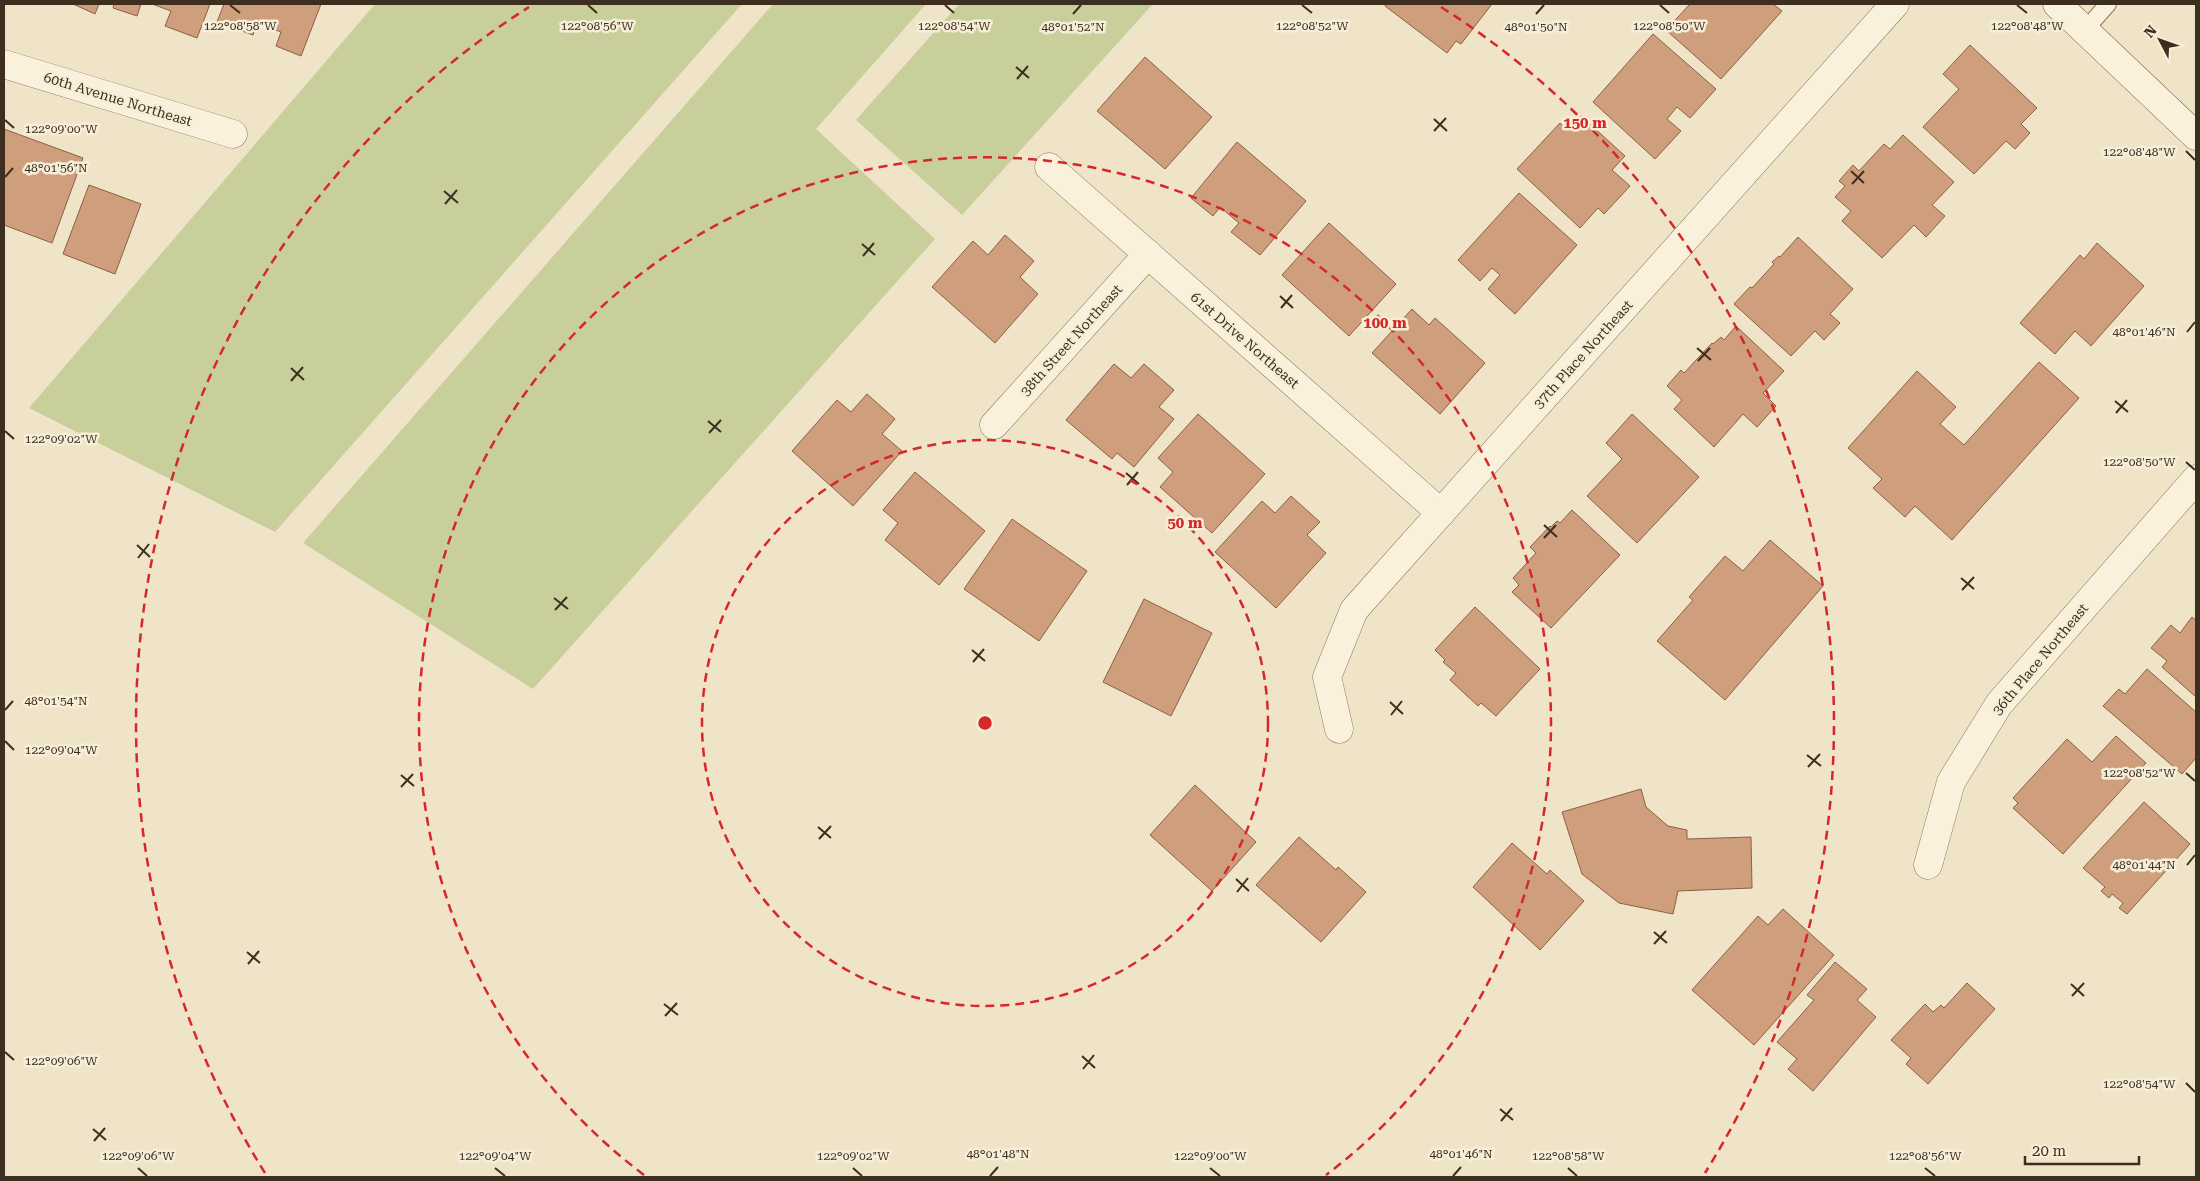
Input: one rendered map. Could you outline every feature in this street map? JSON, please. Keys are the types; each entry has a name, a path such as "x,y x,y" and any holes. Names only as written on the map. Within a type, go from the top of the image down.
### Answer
{"street":[{"name":"37th Place Northeast","path":"1339,729 1327,677 1354,610 1895,4"},
{"path":"2057,4 2196,136"},
{"name":"60th Avenue Northeast","path":"4,64 233,134"},
{"name":"61st Drive Northeast","path":"1049,167 1441,513"},
{"name":"38th Street Northeast","path":"994,425 1148,254"},
{"name":"36th Place Northeast","path":"1928,865 1951,782 1999,704 2196,479"}],"lane":[{"path":"2084,30 2108,4"}],"green space":[{"path":"375,4 742,4 275,532 29,408"},
{"path":"773,4 926,4 816,129 935,239 533,689 303,543"},
{"path":"959,4 1153,4 962,215 856,120"}],"building":[{"path":"73,4 99,4 95,14"},
{"path":"114,4 141,4 137,16 113,8"},
{"path":"152,4 210,4 197,38 165,26 171,11"},
{"path":"224,4 321,4 301,56 276,46 281,32 257,23 253,35 217,22"},
{"path":"1386,4 1492,4 1461,44 1456,41 1447,53 1385,6"},
{"path":"1690,4 1773,4 1782,11 1721,79 1666,30"},
{"path":"1653,34 1716,89 1690,118 1677,107 1667,119 1681,131 1655,159 1593,102"},
{"path":"1970,45 2037,108 2021,124 2030,133 2015,149 2006,141 1974,174 1923,127 1959,89 1943,74"},
{"path":"1145,57 1212,117 1165,169 1097,111"},
{"path":"1581,116 1625,156 1612,170 1630,186 1604,214 1598,208 1580,228 1517,169 1560,123 1567,130"},
{"path":"4,129 83,158 52,243 4,225"},
{"path":"1903,135 1954,182 1932,205 1945,216 1926,237 1914,225 1882,258 1842,221 1851,211 1835,197 1845,186 1839,181 1853,165 1859,171 1884,144 1890,149"},
{"path":"1237,142 1306,201 1260,255 1231,232 1239,223 1220,207 1213,216 1191,198"},
{"path":"89,185 141,204 115,274 63,254"},
{"path":"1519,193 1577,245 1515,314 1488,289 1500,275 1492,268 1480,281 1458,260"},
{"path":"1329,223 1396,284 1349,336 1282,275"},
{"path":"1005,235 1034,261 1020,277 1038,294 995,343 932,287 973,241 988,255"},
{"path":"1798,237 1853,289 1830,314 1840,323 1824,340 1815,331 1791,356 1734,304 1750,287 1752,288 1774,264 1772,262 1780,257"},
{"path":"2097,243 2144,286 2091,346 2075,331 2055,354 2020,323 2080,255 2084,259"},
{"path":"1412,309 1429,325 1435,318 1485,363 1440,414 1372,353"},
{"path":"1736,326 1784,371 1763,393 1776,406 1757,427 1743,414 1714,447 1674,409 1682,400 1667,386 1681,370 1684,373 1712,343 1721,337 1724,340"},
{"path":"2039,362 2079,398 1952,540 1915,506 1905,517 1873,488 1882,479 1848,448 1917,371 1956,407 1940,424 1964,445"},
{"path":"1114,364 1131,378 1144,364 1174,390 1159,407 1174,419 1134,467 1117,453 1112,459 1066,420"},
{"path":"867,394 895,419 882,434 902,451 853,506 792,451 837,400 851,412"},
{"path":"1198,414 1265,474 1212,533 1160,487 1173,472 1158,458"},
{"path":"1632,414 1699,477 1637,543 1587,496 1622,459 1606,443"},
{"path":"915,472 985,531 939,585 885,540 898,523 883,510"},
{"path":"1291,496 1320,522 1307,535 1326,553 1276,608 1215,552 1262,501 1275,513"},
{"path":"1572,510 1620,555 1551,628 1512,592 1519,585 1513,578 1536,553 1530,547 1550,526 1557,521 1560,523"},
{"path":"1012,519 1087,571 1039,641 964,589"},
{"path":"1770,540 1823,586 1725,700 1657,641 1693,600 1689,597 1725,556 1743,571"},
{"path":"1144,599 1212,633 1171,716 1103,682"},
{"path":"1475,607 1540,669 1496,716 1481,703 1478,706 1450,680 1456,673 1443,662 1445,660 1435,650"},
{"path":"2192,617 2196,620 2196,697 2162,667 2167,661 2151,648 2171,625 2180,633"},
{"path":"2147,669 2196,712 2196,758 2182,774 2103,706 2119,689 2125,694"},
{"path":"2116,736 2146,763 2063,854 2013,808 2018,803 2013,798 2067,739 2092,762"},
{"path":"1195,785 1256,842 1212,891 1150,835"},
{"path":"1641,789 1646,807 1668,826 1687,830 1687,839 1751,837 1752,888 1678,891 1673,914 1619,903 1582,874 1562,812"},
{"path":"2144,802 2190,844 2127,914 2119,908 2123,903 2112,894 2109,898 2101,891 2105,887 2083,868"},
{"path":"1299,837 1336,870 1338,867 1366,892 1321,942 1256,885"},
{"path":"1512,843 1547,874 1550,870 1584,901 1540,950 1473,887"},
{"path":"1783,909 1834,955 1754,1045 1692,990 1758,916 1768,925"},
{"path":"1835,962 1867,989 1857,1000 1876,1017 1813,1091 1788,1069 1797,1059 1777,1042 1814,1000 1807,995"},
{"path":"1967,983 1995,1009 1928,1084 1906,1064 1911,1058 1891,1040 1925,1004 1933,1012 1941,1005 1944,1008"}]}
